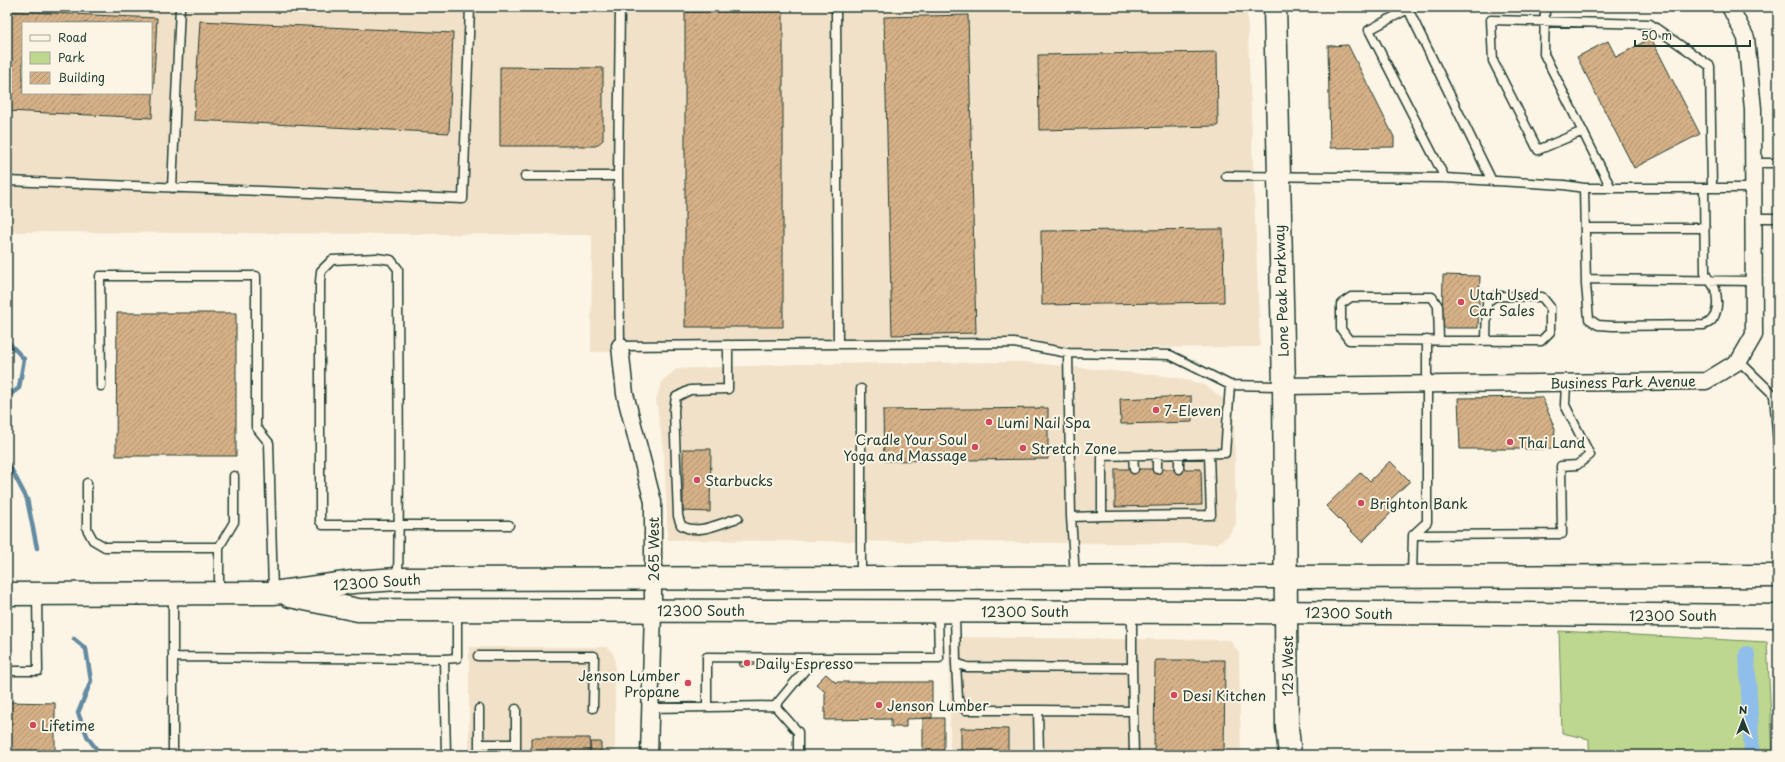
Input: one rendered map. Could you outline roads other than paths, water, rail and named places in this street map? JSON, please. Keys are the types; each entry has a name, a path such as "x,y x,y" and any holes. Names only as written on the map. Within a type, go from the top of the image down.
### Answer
{"main road":[{"name":"Lone Peak Parkway","path":"1275,7 1287,576"},
{"name":"125 West","path":"1287,576 1287,727 1290,755"},
{"name":"12300 South","path":"7,594 273,593 353,582 398,579 1778,576"},
{"name":"12300 South","path":"273,593 358,610 1286,612 1778,616"}],"street":[{"name":"Business Park Avenue","path":"1284,386 1706,381 1739,361 1754,335 1753,109 1746,38 1730,7"},
{"name":"265 West","path":"620,346 625,394 653,502 653,610 649,755"}],"lane":[{"path":"172,188 180,7"},
{"path":"7,181 463,199 470,7"},
{"path":"620,7 618,176 620,346 1014,343 1068,353 1170,355 1230,385 1284,386"},
{"path":"836,7 838,344"},
{"path":"1545,7 1544,54 1611,188"},
{"path":"1445,178 1369,30 1407,8 1492,181"},
{"path":"1583,131 1538,150 1493,61 1491,20 1650,24 1710,66 1705,273 1715,289 1717,310 1713,320 1704,325 1613,326 1598,325 1589,319 1586,279 1584,188"},
{"path":"1754,163 1778,163"},
{"path":"525,176 618,176"},
{"path":"1226,176 1445,178 1564,185 1584,188 1754,188"},
{"path":"1754,218 1778,218"},
{"path":"1585,228 1705,228"},
{"path":"398,579 399,526 398,269 391,260 378,258 332,260 321,271 320,276 320,521 323,526 399,526 509,525"},
{"path":"101,386 100,276 256,276 256,427 269,443 273,593"},
{"path":"1586,279 1754,281"},
{"path":"1439,340 1438,306 1432,297 1351,297 1341,304 1341,329 1349,340 1427,340 1439,340 1486,340 1541,340 1550,332 1550,307 1542,297 1495,296 1487,302 1486,340"},
{"path":"1412,576 1413,535 1427,522 1427,340"},
{"path":"728,345 728,389 690,390 676,397 674,410 678,516 681,526 688,530 696,530 738,518"},
{"path":"1068,353 1071,517 1075,577"},
{"path":"1739,361 1776,395 1778,444"},
{"path":"1413,535 1562,534 1562,466 1577,465 1590,455 1565,405 1566,383"},
{"path":"1102,516 1102,456 1225,453 1230,385"},
{"path":"861,389 861,578"},
{"path":"1179,454 1179,469"},
{"path":"1071,517 1211,514 1208,454"},
{"path":"1133,455 1134,469"},
{"path":"1157,455 1157,469"},
{"path":"219,593 219,547 234,522 234,476"},
{"path":"87,483 87,529 93,540 105,547 219,547"},
{"path":"1134,506 1134,516"},
{"path":"1157,506 1157,515"},
{"path":"1180,506 1180,515"},
{"path":"173,593 173,755"},
{"path":"7,671 38,671 37,594"},
{"path":"173,657 457,658 457,610"},
{"path":"707,707 707,657 938,658 947,611"},
{"path":"947,611 956,663 958,699 965,710 1133,711"},
{"path":"1132,612 1134,755"},
{"path":"478,656 594,656 593,708"},
{"path":"775,706 815,658"},
{"path":"444,659 446,755"},
{"path":"956,663 967,667 1132,668"},
{"path":"650,708 775,706 798,732 798,755"},
{"path":"479,709 479,755"},
{"path":"516,709 516,755"},
{"path":"1038,710 1039,755"},
{"path":"479,744 516,744"}],"waterway":[{"path":"7,343 9,343 24,359 19,388 7,397"},
{"path":"7,461 27,499 37,548"},
{"path":"74,639 86,649 91,681 78,713 88,738 101,755"},
{"path":"1747,654 1752,755"}],"place":[{"name":"Utah Used Car Sales","path":"1461,302"},
{"name":"7-Eleven","path":"1156,410"},
{"name":"Lumi Nail Spa","path":"989,422"},
{"name":"Thai Land","path":"1510,442"},
{"name":"Cradle Your Soul Yoga and Massage","path":"975,447"},
{"name":"Stretch Zone","path":"1023,448"},
{"name":"Starbucks","path":"697,480"},
{"name":"Brighton Bank","path":"1361,503"},
{"name":"Daily Espresso","path":"747,663"},
{"name":"Jenson Lumber Propane","path":"688,683"},
{"name":"Desi Kitchen","path":"1174,695"},
{"name":"Jenson Lumber","path":"879,705"},
{"name":"Lifetime","path":"33,725"}]}
